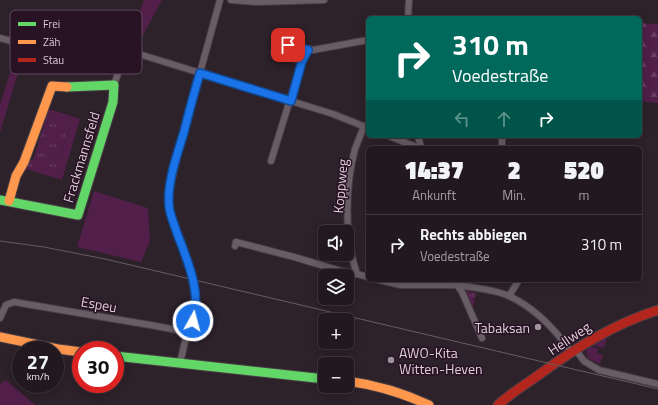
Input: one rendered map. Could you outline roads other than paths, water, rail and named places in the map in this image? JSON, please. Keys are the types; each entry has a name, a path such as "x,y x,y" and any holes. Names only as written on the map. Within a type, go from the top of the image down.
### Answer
{"street":[{"path":"180,363 187,333 196,313 196,301 191,272 169,208 169,191 220,0"},
{"path":"231,0 256,2 324,0"},
{"path":"408,16 409,0"},
{"path":"0,38 10,40"},
{"path":"302,61 274,53 277,42 308,50 366,40"},
{"path":"271,161 287,108 291,101 302,61 308,50"},
{"path":"142,55 334,114 366,127"},
{"name":"Frackmannsfeld","path":"114,85 82,87 52,86 24,162 19,168 4,200 78,215 109,117 114,94 114,85 118,74"},
{"name":"Koppweg","path":"357,274 353,261 349,231 349,189 356,148 366,127"},
{"path":"394,138 415,146"},
{"path":"235,246 236,242 366,276"},
{"path":"388,282 401,285 457,283 508,296 536,313 548,323 584,361 599,370 658,384"},
{"path":"508,296 518,282"},
{"path":"457,283 482,338"},
{"path":"0,300 6,305 0,318"},
{"name":"Espeu","path":"6,305 14,302 40,306 187,333"},
{"name":"Hellweg","path":"498,404 573,351 610,328 638,316 658,310"},
{"path":"0,337 72,351"},
{"path":"124,357 318,378"},
{"path":"354,382 374,385 411,396 429,405"},
{"path":"397,392 418,405"}],"tram line":[{"path":"0,241 44,247 105,259 658,389"}],"place":[{"name":"Tabaksan","path":"538,327"},
{"name":"AWO-Kita Witten-Heven","path":"391,360"}]}
